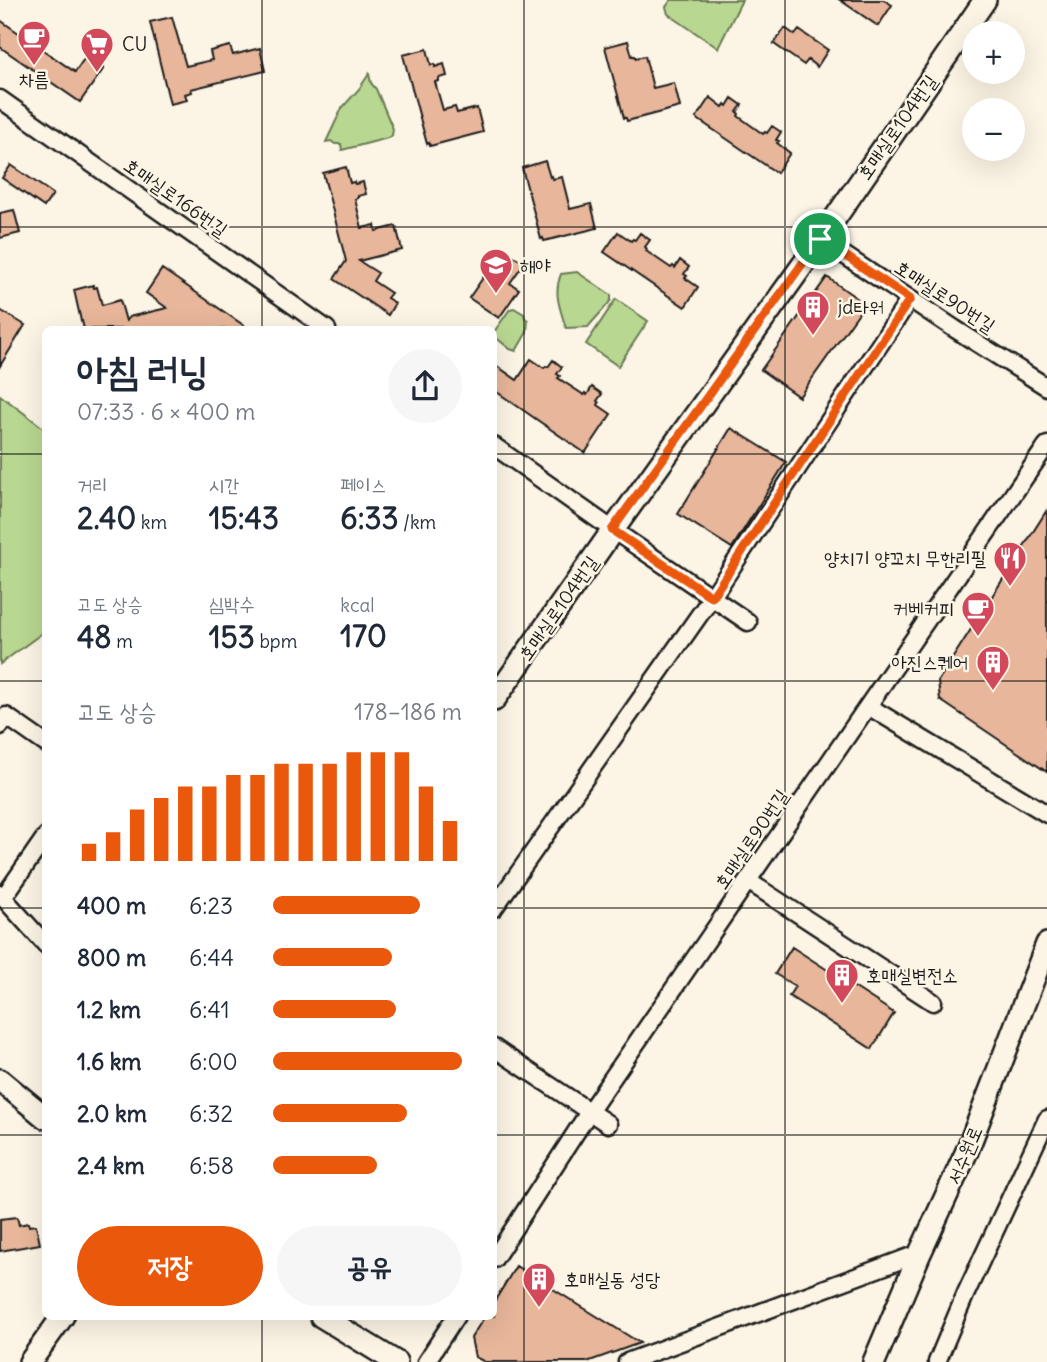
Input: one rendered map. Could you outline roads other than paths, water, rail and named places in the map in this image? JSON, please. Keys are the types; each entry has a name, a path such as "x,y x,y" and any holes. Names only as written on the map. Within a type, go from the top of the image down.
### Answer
{"street":[{"name":"호매실로104번길","path":"497,696 820,239 985,0"},
{"name":"호매실로166번길","path":"0,99 323,326"},
{"name":"호매실로90번길","path":"820,239 1047,387"},
{"path":"497,904 712,597 910,299"},
{"name":"호매실로90번길","path":"497,1254 590,1112 1047,444"},
{"path":"497,448 748,622"},
{"path":"868,706 1047,814"},
{"path":"0,726 6,716 42,741"},
{"path":"42,841 2,896 42,941"},
{"path":"748,881 933,1002"},
{"name":"서수원로","path":"874,1362 967,1151 1047,944"},
{"path":"497,1050 608,1124"},
{"path":"0,1080 42,1115"},
{"path":"937,1362 966,1293 1047,1121"},
{"path":"628,1362 920,1253"},
{"path":"30,1362 59,1320"},
{"path":"328,1320 396,1362"},
{"path":"426,1362 453,1320"}],"place":[{"name":"차름","path":"34,67"},
{"name":"CU","path":"97,74"},
{"name":"해야","path":"496,295"},
{"name":"jd타워","path":"813,337"},
{"name":"양치기 양꼬치 무한리필","path":"1010,588"},
{"name":"커베커피","path":"978,638"},
{"name":"아진스퀘어","path":"993,692"},
{"name":"호매실변전소","path":"842,1005"},
{"name":"호매실동 성당","path":"539,1309"}]}
